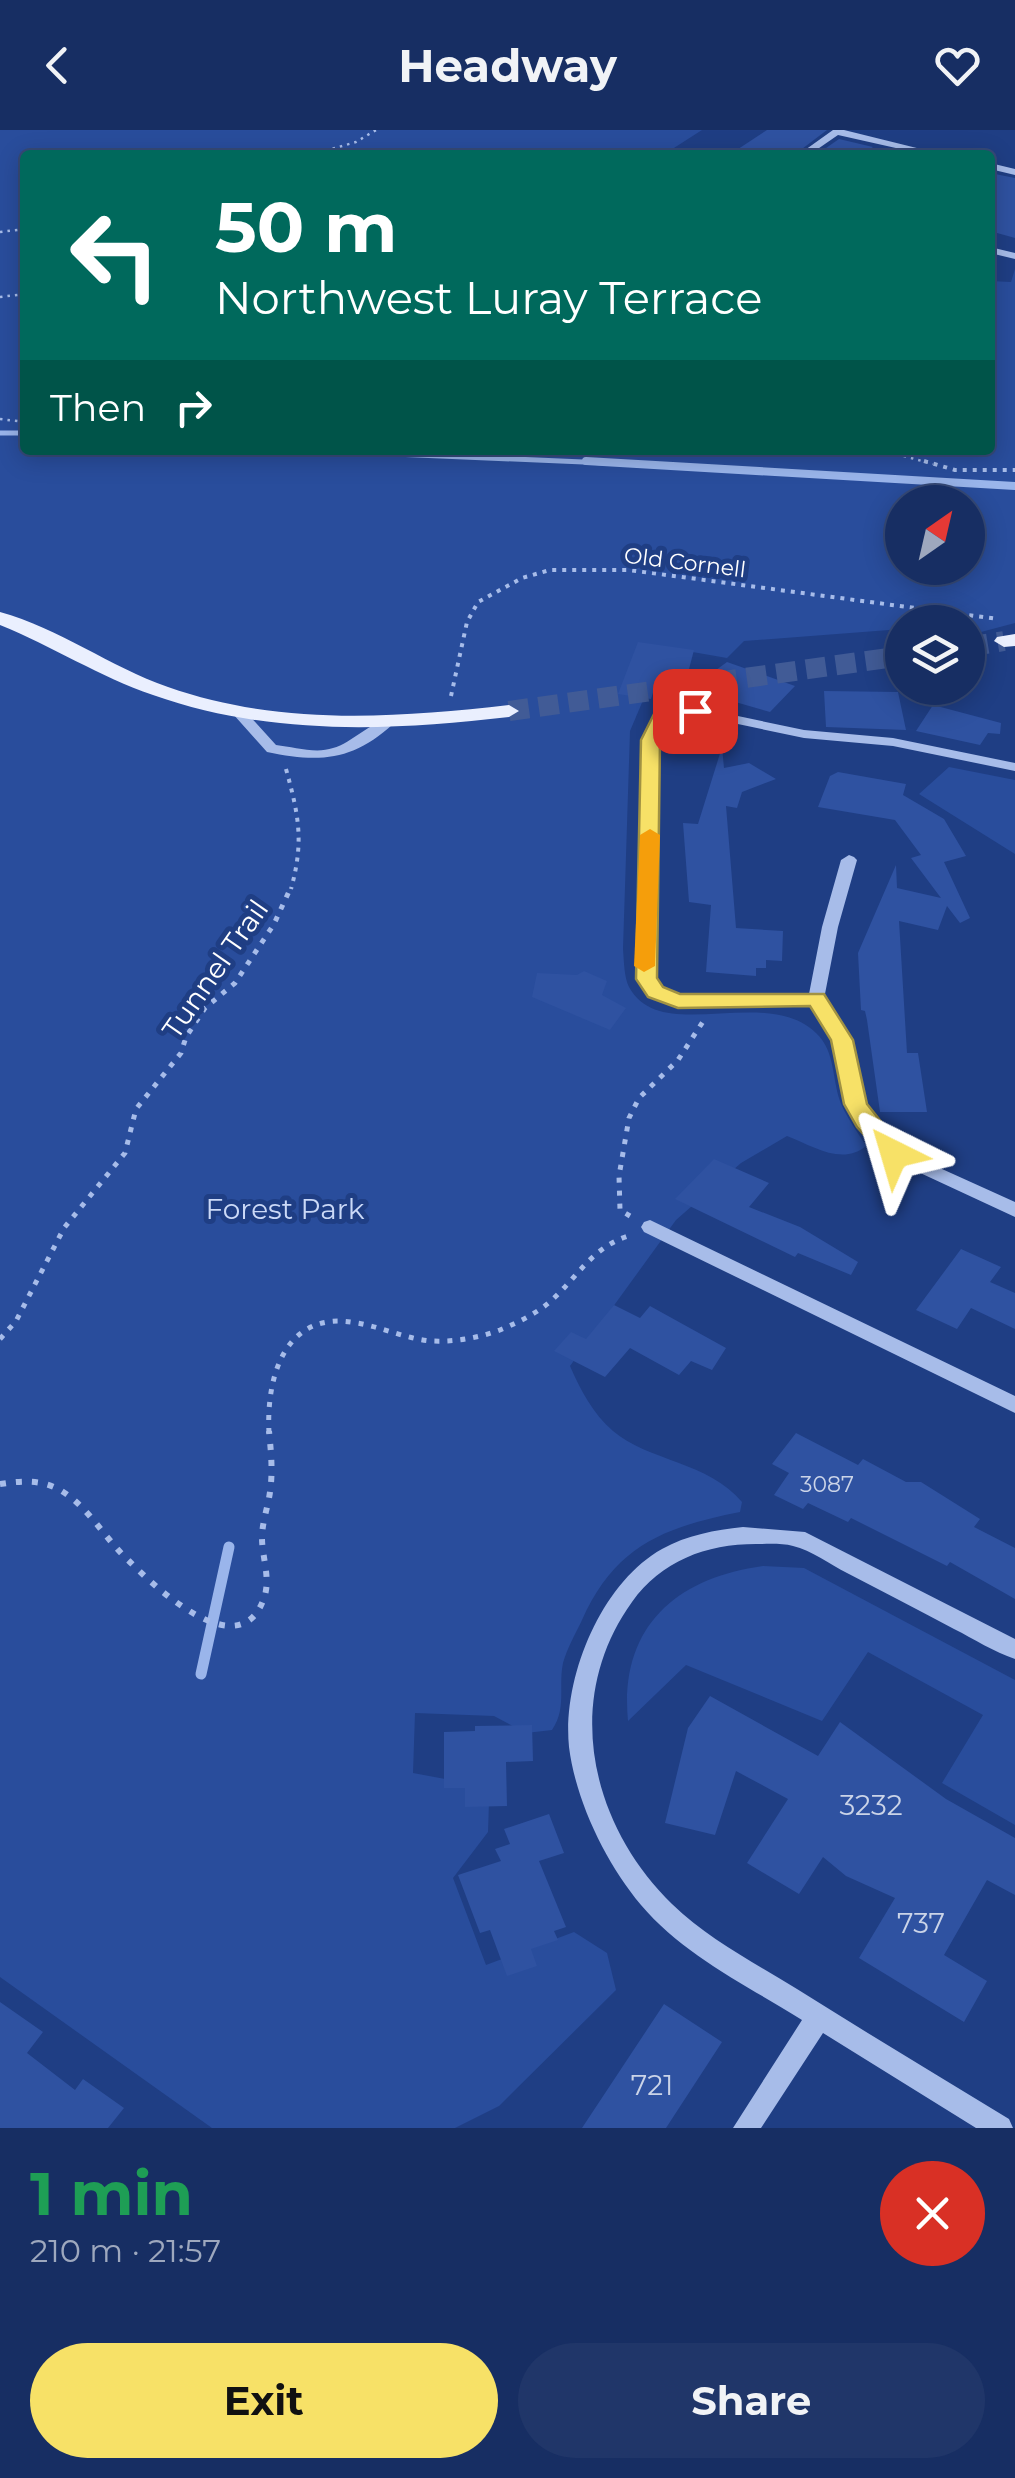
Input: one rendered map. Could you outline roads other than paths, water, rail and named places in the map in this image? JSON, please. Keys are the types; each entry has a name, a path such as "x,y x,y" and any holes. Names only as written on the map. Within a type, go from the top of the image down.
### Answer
{"main road":[{"path":"0,618 156,690 240,714 308,723 386,724 508,711"}],"street":[{"path":"810,150 837,131 919,150"},
{"path":"816,999 721,1002 665,997 646,979 650,740 660,718 695,711 788,731 893,742 1015,767"},
{"path":"240,714 264,743 293,752 335,754 386,724"},
{"path":"849,860 830,927 816,999 842,1040 856,1104 883,1144 908,1161 1015,1210"},
{"path":"650,1228 1015,1405"},
{"path":"1000,2128 724,1957 665,1914 605,1828 588,1775 579,1726 604,1627 626,1589 666,1554 722,1536 798,1538 1015,1650"},
{"path":"746,2128 820,2017"}],"waterway":[{"path":"0,433 20,433"},
{"path":"418,455 630,464"},
{"path":"586,461 1015,486"},
{"path":"201,1674 229,1547"}],"tunnel":[{"path":"985,644 1004,641"},
{"path":"509,711 885,658"}],"park label":[{"name":"Forest Park","path":"285,1209"}]}
